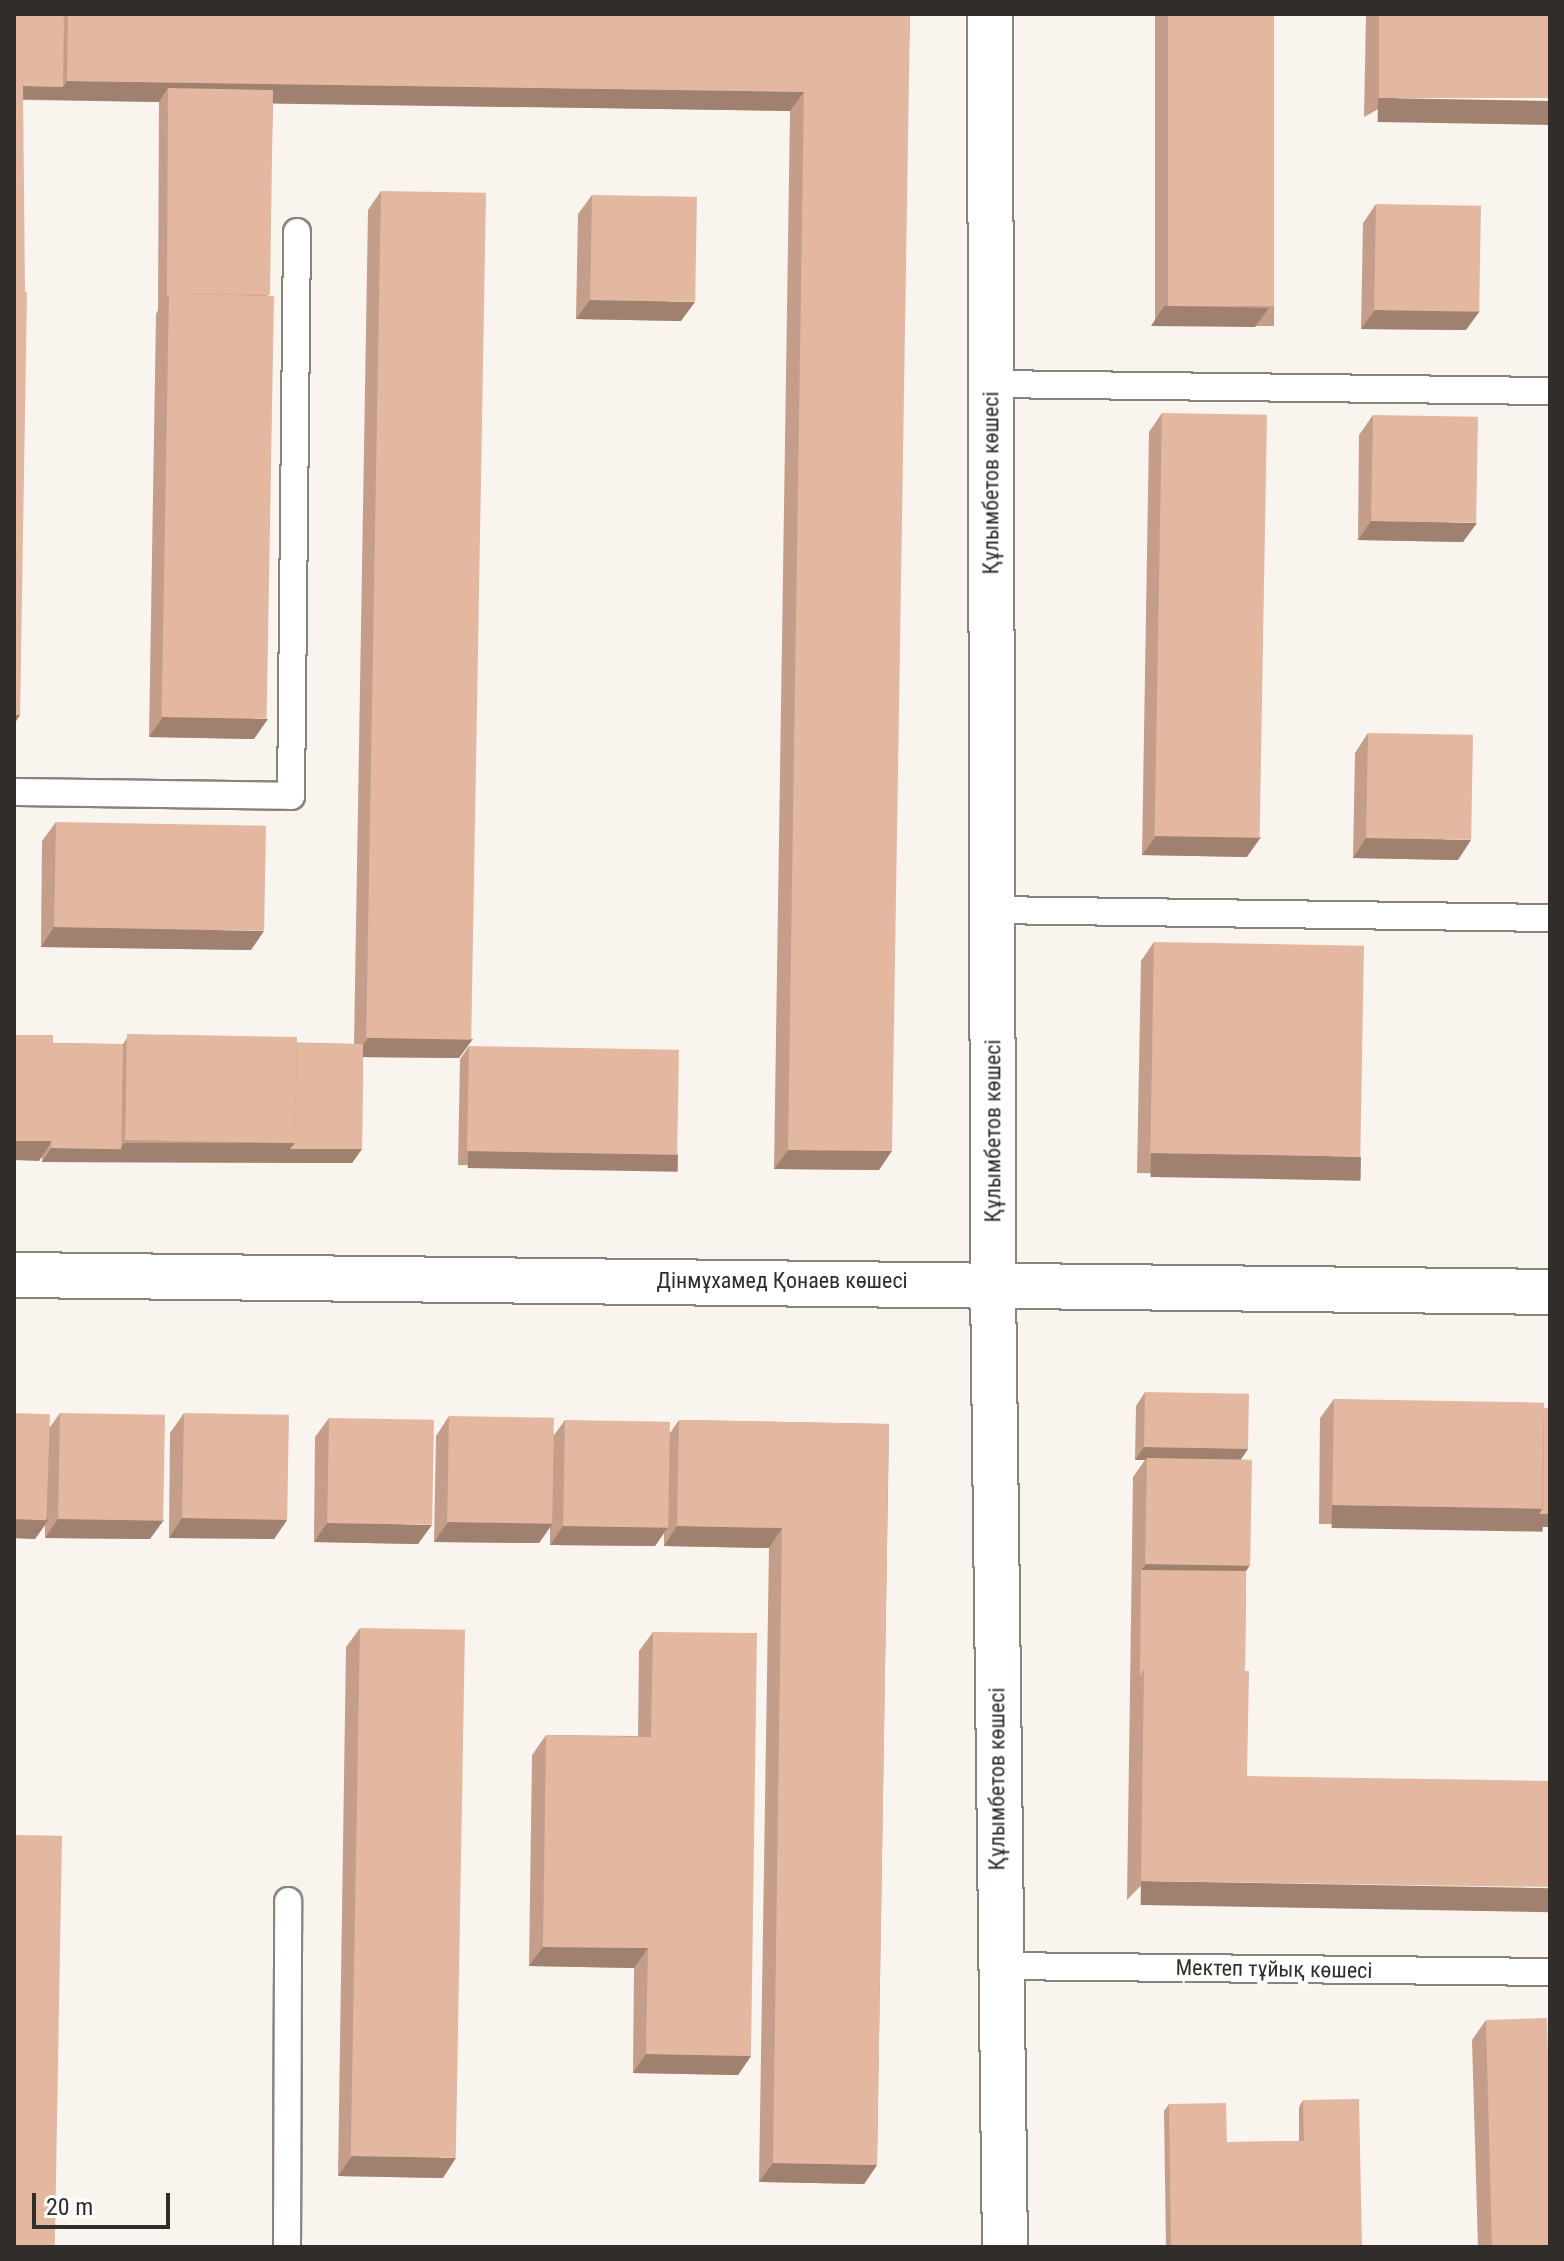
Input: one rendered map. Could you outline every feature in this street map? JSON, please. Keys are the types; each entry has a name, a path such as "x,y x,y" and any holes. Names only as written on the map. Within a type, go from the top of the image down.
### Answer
{"street":[{"name":"Құлымбетов көшесі","path":"990,14 993,1282 999,1966 1005,2247"},
{"name":"Дінмұхамед Қонаев көшесі","path":"14,1275 993,1282 1550,1292"}],"lane":[{"path":"14,792 291,796 297,232"},
{"path":"991,384 1550,391"},
{"path":"992,910 1550,918"},
{"path":"287,2247 288,1901"},
{"name":"Мектеп тұйық көшесі","path":"999,1966 1550,1972"}],"building":[{"path":"14,14 64,14 63,87 23,86 25,292 14,292"},
{"path":"68,14 910,14 892,1151 788,1150 804,92 67,81"},
{"path":"1168,14 1274,14 1274,306 1168,306"},
{"path":"1379,14 1550,14 1550,98 1379,98"},
{"path":"168,88 273,90 270,295 169,294 167,297"},
{"path":"381,191 486,193 471,1040 366,1038"},
{"path":"592,195 697,197 695,302 590,300"},
{"path":"1376,204 1481,206 1479,312 1374,310"},
{"path":"14,292 27,292 20,715 14,715"},
{"path":"169,294 274,296 267,719 162,717"},
{"path":"1162,413 1267,415 1260,838 1155,836"},
{"path":"1373,415 1478,417 1476,523 1371,521"},
{"path":"1368,733 1473,735 1471,840 1366,838"},
{"path":"56,822 266,826 264,931 54,927"},
{"path":"1154,942 1364,946 1360,1157 1150,1153"},
{"path":"127,1034 297,1037 295,1143 125,1140"},
{"path":"14,1035 53,1035 53,1141 14,1141"},
{"path":"53,1043 123,1044 121,1149 51,1148"},
{"path":"297,1043 363,1044 362,1149 290,1149 295,1143"},
{"path":"469,1046 679,1050 677,1155 467,1151"},
{"path":"1145,1392 1249,1394 1248,1449 1144,1447"},
{"path":"1334,1399 1544,1403 1542,1509 1332,1505"},
{"path":"1544,1408 1550,1408 1550,1514 1539,1514 1543,1508"},
{"path":"14,1413 50,1414 46,1520 14,1519"},
{"path":"60,1413 165,1415 163,1521 58,1519"},
{"path":"184,1413 289,1415 287,1520 182,1518"},
{"path":"449,1416 554,1418 552,1524 447,1522"},
{"path":"329,1418 434,1420 432,1525 327,1523"},
{"path":"565,1420 670,1422 668,1528 563,1526"},
{"path":"679,1420 889,1424 877,2165 773,2163 782,1528 677,1526"},
{"path":"1147,1458 1252,1460 1250,1566 1145,1564"},
{"path":"1141,1570 1246,1571 1245,1671 1144,1669 1140,1676"},
{"path":"360,1628 465,1630 456,2158 351,2156"},
{"path":"653,1632 757,1633 751,2056 646,2054 648,1948 543,1947 546,1735 651,1737"},
{"path":"1144,1669 1249,1671 1247,1776 1550,1781 1550,1887 1141,1881"},
{"path":"14,1835 62,1836 55,2247 14,2247"},
{"path":"1547,2018 1550,2247 1492,2247 1486,2020"},
{"path":"1359,2099 1362,2247 1171,2247 1169,2104 1226,2103 1227,2142 1304,2141 1303,2100"}]}
